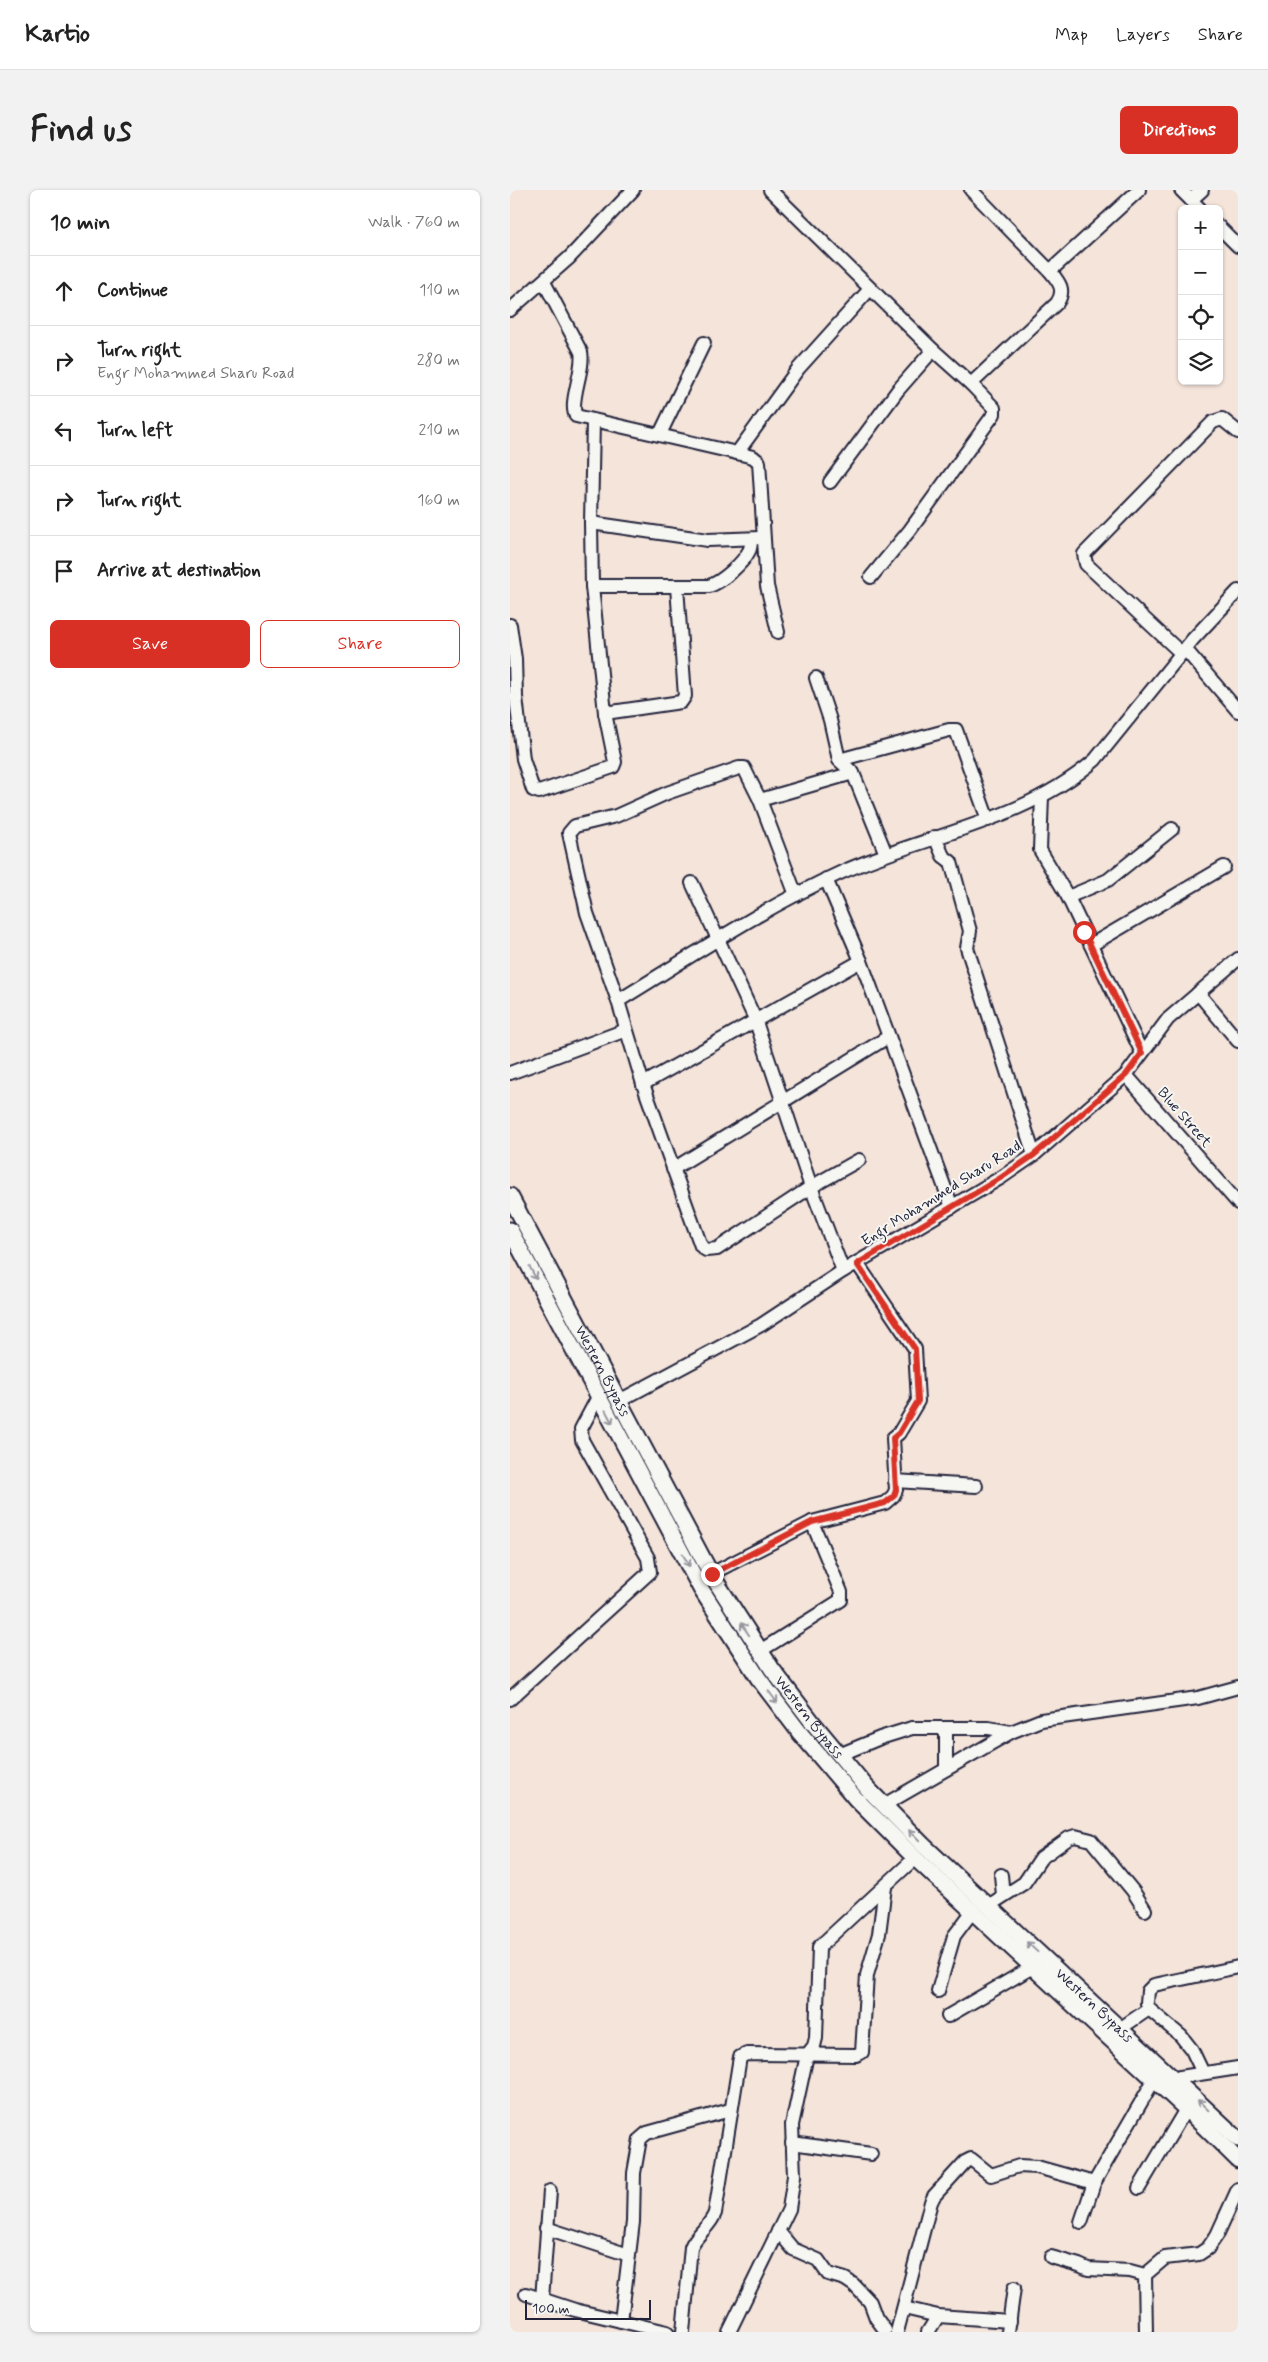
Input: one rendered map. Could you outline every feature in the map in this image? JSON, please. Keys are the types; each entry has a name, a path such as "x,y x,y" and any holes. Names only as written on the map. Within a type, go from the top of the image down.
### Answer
{"main road":[{"name":"Western Bypass","path":"510,1196 712,1574 760,1651 813,1723 884,1805 988,1906 1238,2139"},
{"name":"Western Bypass","path":"510,1230 701,1589 759,1679 856,1799 1031,1968 1186,2109 1238,2160"},
{"path":"1048,1982 1058,1971"}],"street":[{"path":"510,310 544,282 633,190"},
{"path":"770,190 994,408 994,414 910,530 871,577"},
{"path":"971,190 1050,271 1061,285 1062,292 1057,302 971,384"},
{"path":"1050,271 1138,190"},
{"path":"1182,190 1196,204 1202,190"},
{"path":"1223,232 1238,246"},
{"path":"544,282 582,356 574,413 576,416 593,422 660,434 754,457 759,462 767,586 778,632"},
{"path":"737,453 798,369 870,289"},
{"path":"660,434 704,343"},
{"path":"830,482 898,390 933,350"},
{"path":"1238,432 1227,421 1222,419 1213,422 1084,554 1086,564 1183,651 1238,711"},
{"path":"510,625 515,659 513,697 522,759 532,790 536,792 614,765 605,713 592,586 590,522 593,422"},
{"path":"590,522 708,540 764,537"},
{"path":"592,586 672,584 677,587 709,586 719,582 749,551 751,539"},
{"path":"605,713 681,702 685,696 677,587"},
{"path":"618,1001 718,940 826,879 886,854 988,820 1042,796 1095,760 1183,651 1238,591"},
{"path":"816,678 830,720 839,760 853,773 886,854"},
{"path":"839,760 949,730 956,730 988,820"},
{"path":"796,895 747,769 739,768 667,793 616,816 571,829 569,838 586,913 618,1001 643,1084 701,1246 711,1251 859,1160"},
{"path":"760,800 853,773"},
{"path":"1042,796 1040,850 1068,897 1142,1053"},
{"path":"1068,897 1108,880 1172,830"},
{"path":"935,837 942,856 950,862 970,931 967,948 1034,1155"},
{"path":"1091,945 1224,867"},
{"path":"826,879 860,961 952,1207"},
{"path":"692,883 755,1019 811,1188 843,1271"},
{"name":"Engr Mohammed Sharu Road","path":"619,1401 761,1325 843,1271 952,1207 1034,1155 1126,1075 1168,1018 1238,959"},
{"path":"643,1084 860,961"},
{"path":"1198,993 1238,1041"},
{"path":"510,1073 626,1030"},
{"path":"674,1169 782,1100 888,1037"},
{"name":"Blue Street","path":"1126,1075 1238,1203"},
{"path":"712,1574 812,1522 885,1503 894,1496 893,1438 899,1433 918,1401 915,1349 857,1264"},
{"path":"510,1698 650,1572 648,1558 582,1440 581,1429 598,1397"},
{"path":"895,1481 976,1486"},
{"path":"760,1651 840,1600 842,1592 812,1522"},
{"path":"884,1805 1011,1732 1045,1720 1198,1698 1238,1687"},
{"path":"839,1755 880,1738 912,1728 989,1728 1011,1732"},
{"path":"946,1728 946,1769"},
{"path":"988,1906 1024,1883 1041,1858 1069,1838 1083,1837 1091,1840 1097,1847 1133,1891 1145,1910"},
{"path":"729,2332 789,2209 793,2191 792,2126 806,2055 814,2046 816,2038 819,1947 915,1858"},
{"path":"1001,1876 1003,1895"},
{"path":"683,2332 691,2247 694,2240 712,2221 715,2213 730,2110 740,2060 743,2055 856,2055 862,2052 867,1975 879,1934 885,1887"},
{"path":"938,1991 954,1936 972,1912"},
{"path":"1203,2072 1192,2050 1181,2036 1149,2009 1148,1991 1154,1985 1238,1967"},
{"path":"948,2016 1031,1968"},
{"path":"1121,2028 1149,2009"},
{"path":"1174,2078 1238,2068"},
{"path":"1081,2222 1094,2183 1154,2080"},
{"path":"1139,2188 1186,2109"},
{"path":"621,2321 633,2222 634,2172 640,2139 647,2133 730,2110"},
{"path":"792,2143 871,2154"},
{"path":"778,2231 795,2250 818,2260 828,2274 845,2279 854,2285 870,2302 876,2318 888,2331 904,2308 931,2202 934,2196 965,2162 971,2159 991,2175 1019,2166 1037,2167 1094,2183"},
{"path":"1145,2275 1165,2258 1199,2254 1208,2248 1218,2235 1238,2190"},
{"path":"542,2299 550,2191"},
{"path":"546,2228 629,2254"},
{"path":"1051,2258 1080,2265 1088,2269 1130,2271 1145,2275"},
{"path":"1145,2275 1146,2332"},
{"path":"904,2308 938,2316 1009,2326 1014,2288"},
{"path":"526,2294 575,2310 667,2332"},
{"path":"928,2332 938,2316"}],"route":[{"path":"712,1574 812,1522 885,1503 894,1496 896,1490 893,1438 899,1433 918,1401 915,1349 914,1344 857,1264 1002,1177 1034,1155 1126,1075 1134,1065 1142,1053 1084,932"}]}
